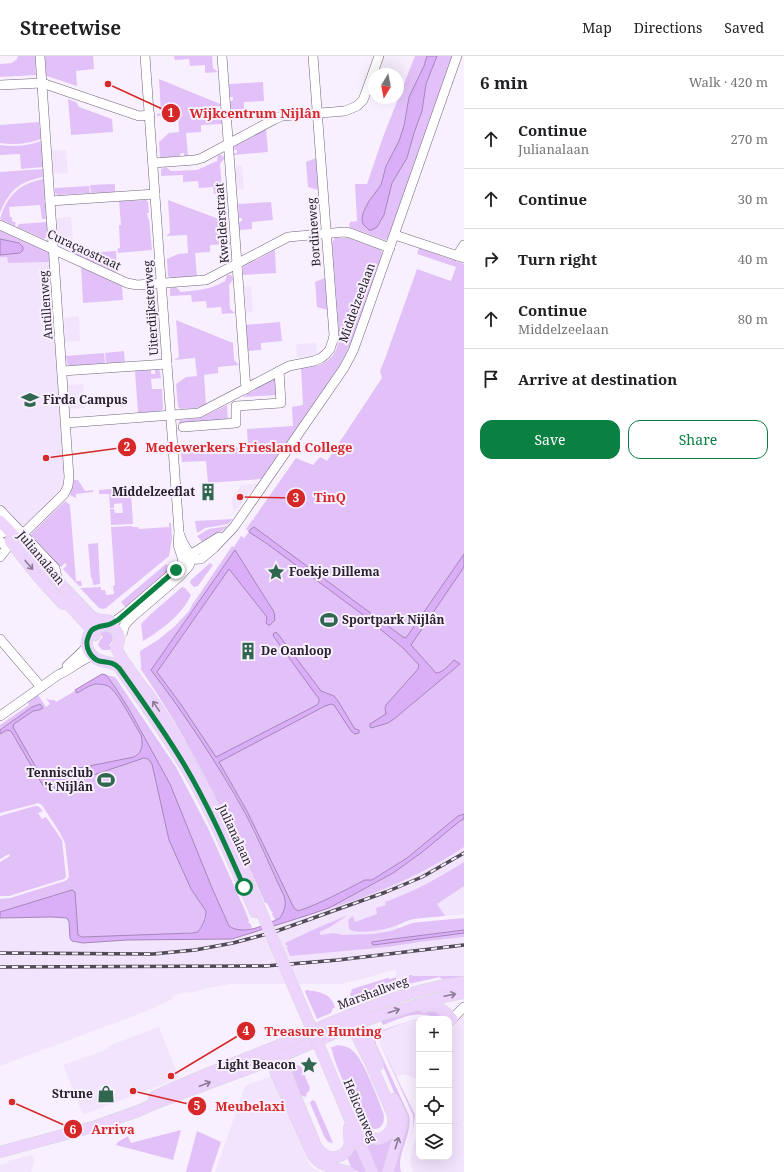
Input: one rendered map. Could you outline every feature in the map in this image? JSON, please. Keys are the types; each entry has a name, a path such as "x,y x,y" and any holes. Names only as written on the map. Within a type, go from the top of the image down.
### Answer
{"main road":[{"name":"Julianalaan","path":"0,521 91,616 108,622"},
{"name":"Julianalaan","path":"1,534 87,630 89,637 88,651 99,658 113,663 119,668 184,765 216,825 258,910"},
{"path":"108,622 119,635 119,642 116,648 120,650"},
{"path":"108,622 119,625 124,632 125,639 120,650 111,656 99,658 92,646 92,640 95,634 89,637 99,626 108,622"},
{"name":"Julianalaan","path":"120,650 173,733 227,834 322,1061"},
{"name":"Marshallweg","path":"0,1152 115,1120 163,1100 276,1058 353,1019 376,1004 420,990 464,982"},
{"name":"Marshallweg","path":"73,1132 176,1086 271,1048 353,1019 464,992"},
{"path":"410,1006 419,1008 435,1005 440,1008 447,1016"},
{"path":"348,1114 360,1132 370,1138 374,1139 386,1136 392,1130 393,1115 353,1019"},
{"path":"353,1019 402,1117 402,1128 388,1172"},
{"path":"271,1048 318,1150 324,1155 331,1157 342,1154 348,1150 350,1145 348,1134 349,1128"},
{"path":"276,1058 316,1161 346,1171"},
{"name":"Heliconweg","path":"322,1061 348,1114 372,1172"},
{"name":"Heliconweg","path":"322,1061 368,1172"}],"street":[{"name":"Antillenweg","path":"22,534 61,498 68,486 69,476 40,56"},
{"name":"Uiterdijksterweg","path":"145,56 179,532 178,545 187,558"},
{"name":"Kwelderstraat","path":"222,56 246,389"},
{"name":"Bordineweg","path":"66,423 199,413 289,366 314,361 326,354 332,344 334,335 313,56"},
{"path":"153,163 195,160 202,158 282,116 345,111 357,106 365,96 379,56"},
{"name":"Middelzeelaan","path":"108,622 176,570 187,558 201,558 214,548 234,527 344,368 353,351 457,56"},
{"path":"0,85 42,83 139,116 150,115"},
{"path":"50,201 155,194"},
{"name":"Curaçaostraat","path":"0,225 127,283 137,285 206,280 288,237 344,232 390,248"},
{"path":"395,235 460,257 464,245"},
{"path":"62,372 167,364"},
{"path":"236,406 281,403 279,371"},
{"path":"183,427 236,423 236,406 231,397"},
{"name":"Julianalaan","path":"0,510 55,568 58,582"},
{"name":"Julianalaan","path":"0,557 7,548 1,534"},
{"path":"124,632 126,624 186,571 189,566 187,558"},
{"path":"0,716 58,675 83,651 89,637"},
{"path":"0,639 41,687"},
{"path":"58,675 67,672 87,658 99,658"},
{"path":"452,1018 464,1007"}],"shaded area":[{"path":"18,56 35,56 36,75 0,77 0,64 12,63"},
{"path":"45,56 93,56 94,69 76,71 77,86 47,76"},
{"path":"174,56 212,56 213,68 218,72 205,73 205,65 190,66 189,59 175,60"},
{"path":"415,56 427,56 424,66 409,97 402,136 386,166 379,188 381,222 392,183 407,158 422,111 426,84 436,58 437,56 452,56 388,239 385,240 349,227 350,222 357,221 355,184 367,184 396,104 404,104 404,84"},
{"path":"427,56 437,56 426,84 422,111 407,158 392,183 384,215 377,227 369,230 363,224 363,213 369,201 381,185 386,166 399,141 404,126 409,97 424,66"},
{"path":"159,79 220,104 220,106 215,107 216,113 221,113 222,124 201,125 201,132 186,133 188,156 184,156 184,153 181,153 180,156 160,157 159,142 169,133 179,132 178,114 157,116 157,114 161,113"},
{"path":"263,82 264,101 244,102 244,109 231,110 230,102 233,100 233,97 230,97 229,84"},
{"path":"68,99 76,102 79,107 112,119 113,132 71,135"},
{"path":"39,122 41,139 21,144 0,143 0,125"},
{"path":"266,129 268,152 234,155 234,153 237,153 237,150 234,150 235,146"},
{"path":"41,141 43,167 21,169 20,154 0,155 0,145 21,146"},
{"path":"66,150 68,173 53,174 52,151"},
{"path":"218,155 224,157 220,164 222,189 227,193 214,194 213,187 199,188 198,181 183,182 183,175 161,176 161,169 166,167 171,171 197,170 217,161"},
{"path":"316,158 318,190 308,187 306,162"},
{"path":"242,165 244,189 237,189 235,166"},
{"path":"43,169 44,177 28,181 16,188 3,205 0,213 0,172"},
{"path":"44,179 46,219 42,219 40,205 9,207 10,217 12,217 12,221 16,223 15,226 0,219 6,204 15,192 21,187"},
{"path":"115,184 115,192 91,193 90,185"},
{"path":"89,186 90,193 58,195 55,193 55,188"},
{"path":"146,200 148,202 149,213 147,213 152,250 118,253 117,249 120,248 119,225 121,225 119,201"},
{"path":"168,200 224,221 225,239 231,244 210,245 210,252 195,253 197,276 171,278 168,276 167,259 178,254 188,253 187,235 166,236 170,233"},
{"path":"271,202 273,220 252,222 252,229 239,230 239,222 242,221 242,218 239,218 238,204"},
{"path":"71,217 73,240 58,241 57,218"},
{"path":"47,222 48,236 44,239 17,227 19,224"},
{"name":"Firda Campus","path":"0,230 49,254 64,476 58,493 24,527 0,503"},
{"path":"0,230 47,252 49,254 49,262 8,263 7,257 0,257 0,255 20,253 0,239"},
{"path":"335,238 348,238 381,250 383,254 349,348 333,377 261,479 208,483 206,461 182,462 181,451 248,447 247,429 293,426 292,407 303,405 301,368 324,363 329,360 336,350 339,332 332,242"},
{"path":"0,239 19,243 23,247 23,250 20,253 0,255"},
{"name":"Sportpark Nijlân","path":"419,248 464,264 464,814 458,816 407,858 372,880 365,880 318,903 301,910 296,910 292,905 247,811 219,762 182,706 157,672 229,569 225,564 151,670 182,711 215,762 245,814 286,901 284,912 275,920 272,914 273,912 267,903 265,903 208,783 159,696 140,668 142,667 140,651 158,640 174,627 189,611 232,546 234,547 241,536 244,538 249,532 246,529 253,519 254,520 296,458 313,465 320,457 327,461 382,378 380,371 417,269 451,281 456,267 417,254"},
{"path":"275,250 276,273 243,275 243,267"},
{"path":"116,251 117,273 75,254"},
{"path":"81,267 122,286 123,300 83,303"},
{"path":"227,275 231,275 233,278 229,285 230,309 235,313 222,314 221,307 207,308 206,301 192,302 191,295 170,296 171,288 176,287 181,292 204,289 225,281"},
{"path":"325,278 327,310 317,307 315,282"},
{"path":"251,286 253,312 246,313 244,287"},
{"path":"79,316 80,341 65,342 64,318"},
{"path":"176,320 233,343 234,360 239,365 218,367 218,373 204,375 206,405 196,408 181,409 178,407 176,384 186,377 197,376 195,358 174,360 179,357"},
{"path":"280,322 282,341 261,343 261,350 248,351 246,325"},
{"path":"316,343 317,355 297,358 296,344"},
{"path":"124,351 125,362 106,363 105,353"},
{"path":"104,353 105,363 70,366 67,363 66,356"},
{"path":"151,370 151,374 155,374 155,370 159,370 160,372 161,378 151,379 152,389 162,389 163,409 160,411 138,413 135,371"},
{"path":"276,378 278,395 242,397"},
{"path":"83,384 85,408 70,409 68,385"},
{"path":"227,405 228,421 179,430 180,420 201,418"},
{"path":"74,480 78,480 85,491 93,490 93,492 76,494 76,498 70,495"},
{"path":"258,484 233,514 232,498 241,485"},
{"path":"134,488 135,491 131,492 133,524 111,525 110,509 114,509 115,513 123,513 122,503 114,504 114,508 110,508 109,494 99,494 99,490"},
{"path":"65,501 70,505 76,581 81,581 82,586 79,586 63,569 67,565 65,563 61,567 31,535"},
{"path":"233,519 228,524 205,528 197,533 195,521"},
{"path":"169,523 171,523 172,538 169,556 106,608 99,608 80,588 101,587 101,590 105,590 106,595 114,594 113,586 115,585 111,527 132,526 138,527 139,529 169,527"},
{"path":"228,526 204,544 197,536 209,529"},
{"path":"254,527 406,638 464,554 464,567 411,645 436,673 439,673 454,660 460,664 394,719 388,723 371,728 370,724 386,714 386,705 418,669 419,665 403,648 362,614 249,532"},
{"path":"98,543 100,584 93,585 88,544"},
{"path":"235,550 274,612 275,620 270,625 266,623 267,617 229,569 157,672 216,757 317,705 319,702 319,699 274,637 273,634 276,632 321,691 334,696 355,729 359,730 359,733 355,734 351,731 334,705 331,704 219,762 247,811 294,908 298,911 307,908 365,880 372,880 407,858 458,816 464,814 464,819 393,873 329,908 232,939 127,940 83,943 72,941 70,938 69,922 67,918 0,918 0,912 72,890 75,892 78,935 82,937 192,933 198,932 204,922 206,911 191,889 169,840 152,764 148,759 144,758 49,789 42,784 11,731 7,730 0,734 0,730 32,707 40,704 43,708 33,711 14,724 13,727 40,774 44,775 134,757 142,748 141,735 121,701 112,689 107,686 96,684 88,686 77,693 75,690 102,674 106,675 130,711 170,784 229,926 235,929 248,930 268,924 280,918 285,908 284,896 245,813 201,740 151,670"},
{"path":"210,563 213,565 198,586 194,587 190,583 191,580"},
{"path":"166,564 172,571 127,609 121,602"},
{"path":"182,587 185,588 191,595 182,609 164,627 143,641 141,624"},
{"path":"106,631 111,633 113,637 109,645 112,649 102,650 98,645 103,637 99,633"},
{"path":"106,675 115,677 176,767 208,828 245,910 249,921 248,923 250,923 252,928 240,930 229,926 170,784 130,711"},
{"path":"98,684 109,686 114,691 141,735 142,745 140,751 129,763 148,758 152,764 169,840 191,889 206,911 204,920 198,932 82,937 78,935 72,890 0,912 0,899 10,898 65,881 69,876 65,843 42,805 38,803 0,813 0,734 7,730 11,731 45,788 60,772 44,775 40,774 13,729 14,724 33,711 39,710 42,707 40,704 32,707 0,730 0,725 29,705 27,701 34,696 38,695 46,707 50,704 46,698 55,700 56,702 75,691 77,693 89,686"},
{"path":"35,806 43,811 38,813 42,819 46,817 62,840 66,877 64,879 9,896 0,896 0,862 10,856 9,854 0,859 0,816"},
{"path":"464,819 464,874 393,905 401,938 443,936 464,933 464,976 409,975 408,982 396,982 396,970 393,970 342,984 231,984 189,993 185,992 171,997 174,998 147,1011 0,1066 0,918 67,918 69,927 127,940 232,939 299,918"},
{"path":"464,819 464,847 433,866 377,892 348,903 299,918 329,908 393,873"},
{"path":"464,862 464,886 437,904 445,916 413,919 376,931 358,932 349,929 348,920 353,916 355,922 377,914 376,908 386,905 385,902 426,884"},
{"path":"464,886 464,914 445,916 437,904"},
{"path":"348,915 320,932 320,934 373,934 391,931 412,923 464,918 464,930 385,940 374,945 464,933 464,937 388,947 290,956 287,948 288,946 285,943"},
{"path":"464,930 464,933 374,945 372,944 372,942 385,940"},
{"path":"409,975 464,976 464,978 441,979 440,977 403,984 370,995 369,993 354,999 350,995 352,989 388,978 390,979 396,977 396,982 408,982"},
{"path":"306,990 328,996 335,1008 333,1008 331,1013 317,1019 305,992"},
{"path":"427,1008 441,1013 439,1016 416,1015 404,1017 383,1025 380,1019 395,1017"},
{"path":"464,1016 464,1172 413,1172 410,1162 416,1137 416,1160 452,1160 452,1028 457,1021"},
{"path":"416,1020 416,1079 404,1074 396,1077 379,1041 381,1032 409,1021"},
{"path":"409,1021 381,1032 379,1038 379,1041 415,1115 413,1129 403,1161 413,1128 413,1115 378,1039 380,1031"},
{"path":"159,1027 179,1078 83,1115 63,1065 108,1049 108,1046"},
{"path":"374,1035 376,1044 409,1115 409,1130 401,1158 401,1172 391,1172 404,1116 371,1037"},
{"path":"338,1045 353,1051 366,1070 383,1112 384,1120 381,1127 375,1129 367,1125 352,1100 336,1064 332,1049 330,1048"},
{"path":"298,1065 301,1067 310,1088 305,1097 299,1094 290,1068"},
{"path":"271,1076 308,1162 313,1168 322,1172 215,1172 245,1086"},
{"path":"312,1100 315,1101 333,1143 328,1142 324,1136 310,1103"},
{"path":"181,1130 173,1160 116,1145 128,1136 131,1143"},
{"path":"197,1131 221,1142 211,1172 186,1172"},
{"path":"393,1136 386,1172 374,1172 363,1140"},
{"path":"356,1149 366,1172 359,1172 352,1169 347,1157 353,1150"},
{"path":"33,1155 33,1158 35,1159 31,1172 0,1172 0,1165 8,1163 8,1161"}],"railway":[{"path":"0,953 153,954 195,950 233,943 274,932 386,892 422,877 464,853"},
{"path":"0,967 266,966 338,960 464,945"}],"place":[{"name":"Wijkcentrum Nijlân","path":"108,84"},
{"name":"Firda Campus","path":"30,400"},
{"name":"Medewerkers Friesland College","path":"46,458"},
{"name":"Middelzeeflat","path":"208,492"},
{"name":"TinQ","path":"240,497"},
{"name":"Foekje Dillema","path":"276,572"},
{"name":"Sportpark Nijlân","path":"329,620"},
{"name":"De Oanloop","path":"248,651"},
{"name":"Tennisclub 't Nijlân","path":"106,780"},
{"name":"Light Beacon","path":"309,1065"},
{"name":"Treasure Hunting","path":"171,1076"},
{"name":"Meubelaxi","path":"133,1091"},
{"name":"Strune","path":"106,1094"},
{"name":"Arriva","path":"12,1102"}],"route":[{"path":"176,570 118,620 107,625 96,627 92,630 87,642 88,651 98,660 113,663 119,668 171,743 196,784 244,887"}]}
